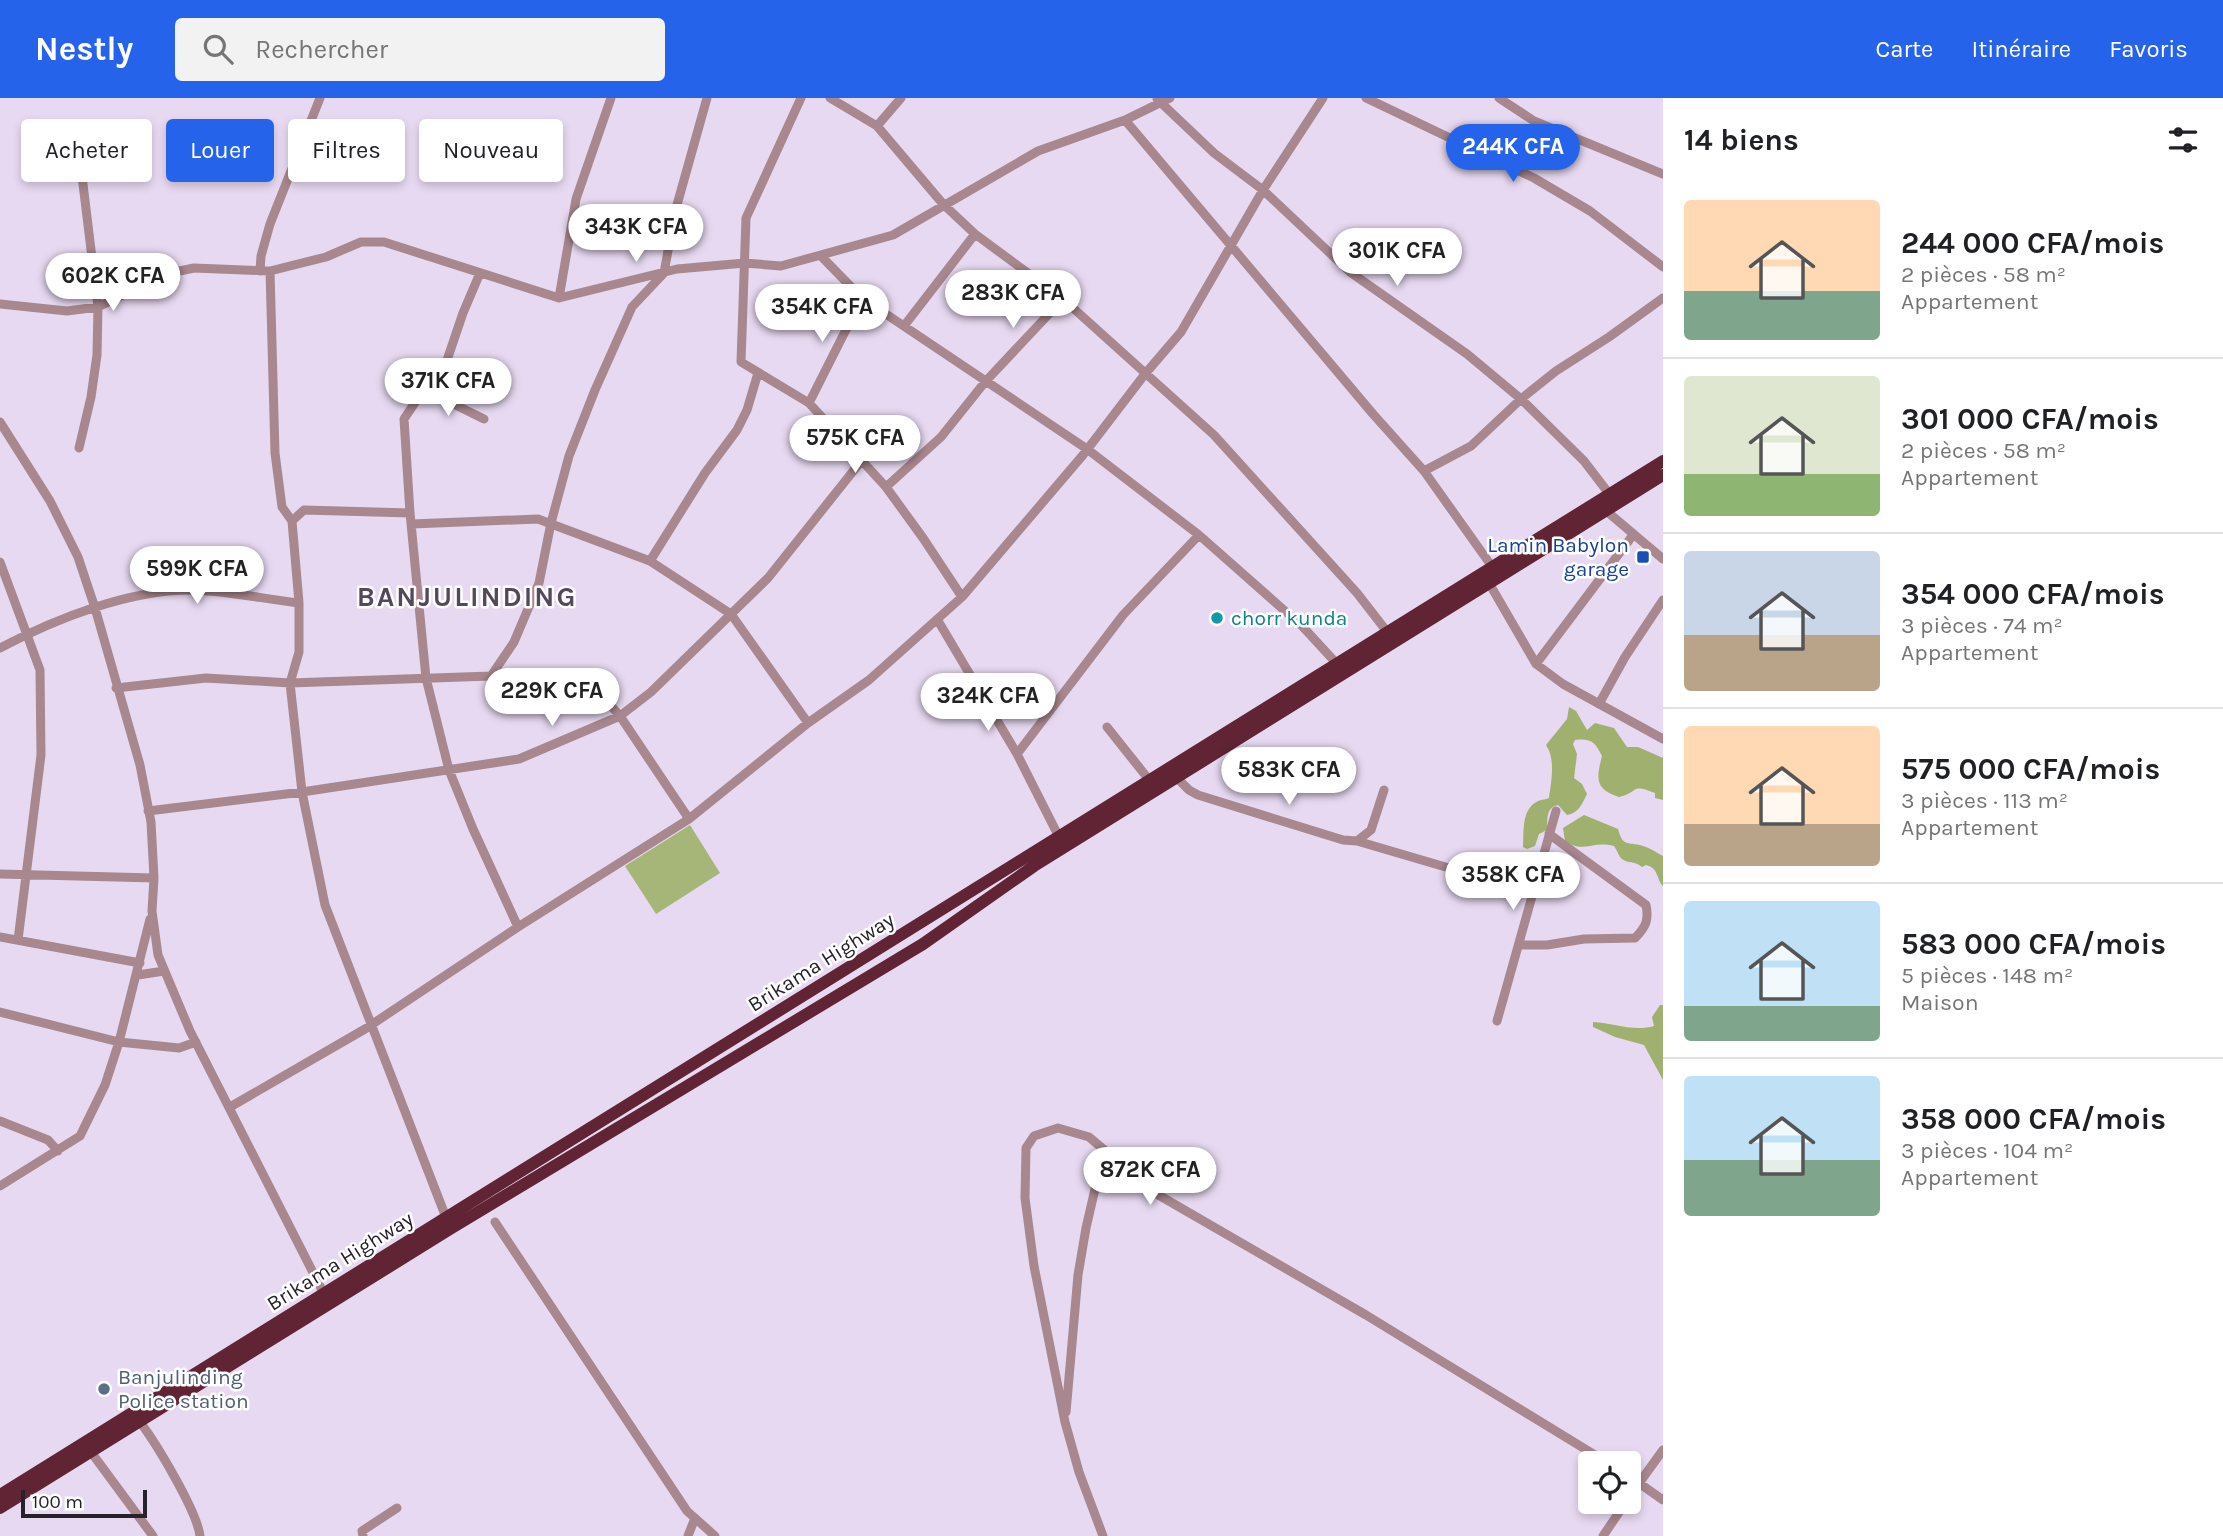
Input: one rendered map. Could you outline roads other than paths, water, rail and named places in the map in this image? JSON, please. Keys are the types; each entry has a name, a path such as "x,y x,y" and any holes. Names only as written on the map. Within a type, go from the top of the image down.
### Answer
{"highway":[{"name":"Brikama Highway","path":"1602,507 1610,495 1663,461"},
{"name":"Brikama Highway","path":"0,1508 41,1477 1059,837 1150,782 1173,774 1489,583 1602,507 1663,475"},
{"name":"Brikama Highway","path":"448,1223 923,944 1034,866 1338,665 1493,568 1572,526"},
{"name":"Brikama Highway","path":"0,1496 91,1452 140,1422 189,1384"}],"street":[{"path":"320,98 270,224 261,256 265,271 275,453 282,507 292,521 299,603 299,652 290,683 302,792 325,905 448,1223"},
{"path":"559,298 576,199 611,98"},
{"path":"492,676 514,642 539,583 551,523 569,456 632,307 664,273 675,212 707,98"},
{"path":"801,98 746,218 741,362 809,403 886,487 961,597"},
{"path":"830,98 877,126 943,204 975,234 1063,299 1214,435 1357,593 1388,634"},
{"path":"877,126 901,98"},
{"path":"0,304 67,311 98,307 165,274 194,268 265,271 326,257 361,242 384,242 559,298 677,269 744,263 781,266 893,235 1038,151 1125,120 1157,100 1170,98"},
{"path":"230,1107 371,1026 518,927 689,819 808,723 869,680 961,597 1087,449 1181,332 1263,190 1323,98"},
{"path":"1366,98 1534,177 1590,211 1663,267"},
{"path":"1499,98 1534,121 1663,174"},
{"path":"1157,100 1214,153 1263,190 1350,272 1466,354 1521,399 1584,461 1610,495"},
{"path":"1125,120 1424,471 1493,568"},
{"path":"79,448 97,355 98,307 83,182"},
{"path":"904,326 975,234"},
{"path":"821,256 862,298 1087,449 1199,535 1303,628 1338,665"},
{"path":"480,273 444,369 404,419 426,678 449,770 472,829 518,927"},
{"path":"809,403 862,298"},
{"path":"886,487 941,437 985,382 1063,299"},
{"path":"1424,471 1471,446 1521,399 1556,371 1663,299"},
{"path":"650,561 705,473 737,430 747,410 758,373"},
{"path":"425,390 484,419"},
{"path":"0,422 50,501 78,558 95,608 140,765 151,822 154,878 152,911 138,975 105,1085 79,1136 0,1186"},
{"path":"148,811 302,792 519,759 620,716 651,692 768,578 862,460"},
{"path":"1602,507 1663,559"},
{"path":"292,521 304,510 410,513"},
{"path":"412,524 538,519 650,561 731,614 808,723"},
{"path":"1017,754 1123,615 1199,535"},
{"path":"1536,664 1633,535"},
{"path":"0,562 40,670 42,708 41,755 18,940"},
{"path":"1489,583 1536,664 1563,684 1663,739"},
{"path":"0,648 25,635 95,608 146,595 192,590 299,603"},
{"path":"1599,704 1625,657 1663,600"},
{"path":"937,619 1017,754 1059,837"},
{"path":"116,688 206,678 290,683 492,676 587,679 620,716 689,819"},
{"path":"1107,727 1150,782"},
{"path":"1173,774 1198,795 1343,840 1357,841 1534,893"},
{"path":"1357,841 1371,830 1384,790"},
{"path":"1497,1021 1556,811"},
{"path":"1520,945 1635,937 1646,928 1646,905 1549,834"},
{"path":"0,874 154,878"},
{"path":"152,911 158,955 196,1042 327,1299"},
{"path":"0,937 140,963"},
{"path":"138,975 164,971"},
{"path":"0,1012 119,1042 179,1048 196,1042"},
{"path":"0,1121 48,1140 58,1151"},
{"path":"1103,1536 1079,1472 1065,1422 1034,1266 1025,1198 1026,1148 1034,1136 1058,1128 1089,1137 1155,1193 1366,1315 1588,1451"},
{"path":"1065,1422 1078,1275 1096,1189 1101,1147"},
{"path":"495,1223 687,1511 715,1536"},
{"path":"140,1422 153,1440 195,1517 200,1536"},
{"path":"1641,1479 1663,1450"},
{"path":"91,1452 153,1536"},
{"path":"1641,1484 1663,1500"},
{"path":"363,1536 362,1531 397,1508"},
{"path":"1603,1536 1618,1514"},
{"path":"688,1536 695,1518"}],"place":[{"name":"Lamin Babylon garage","path":"1643,557"},
{"name":"chorr kunda","path":"1217,618"},
{"name":"Banjulinding Police station","path":"104,1389"}],"district":[{"name":"BANJULINDING","path":"467,596"}]}
